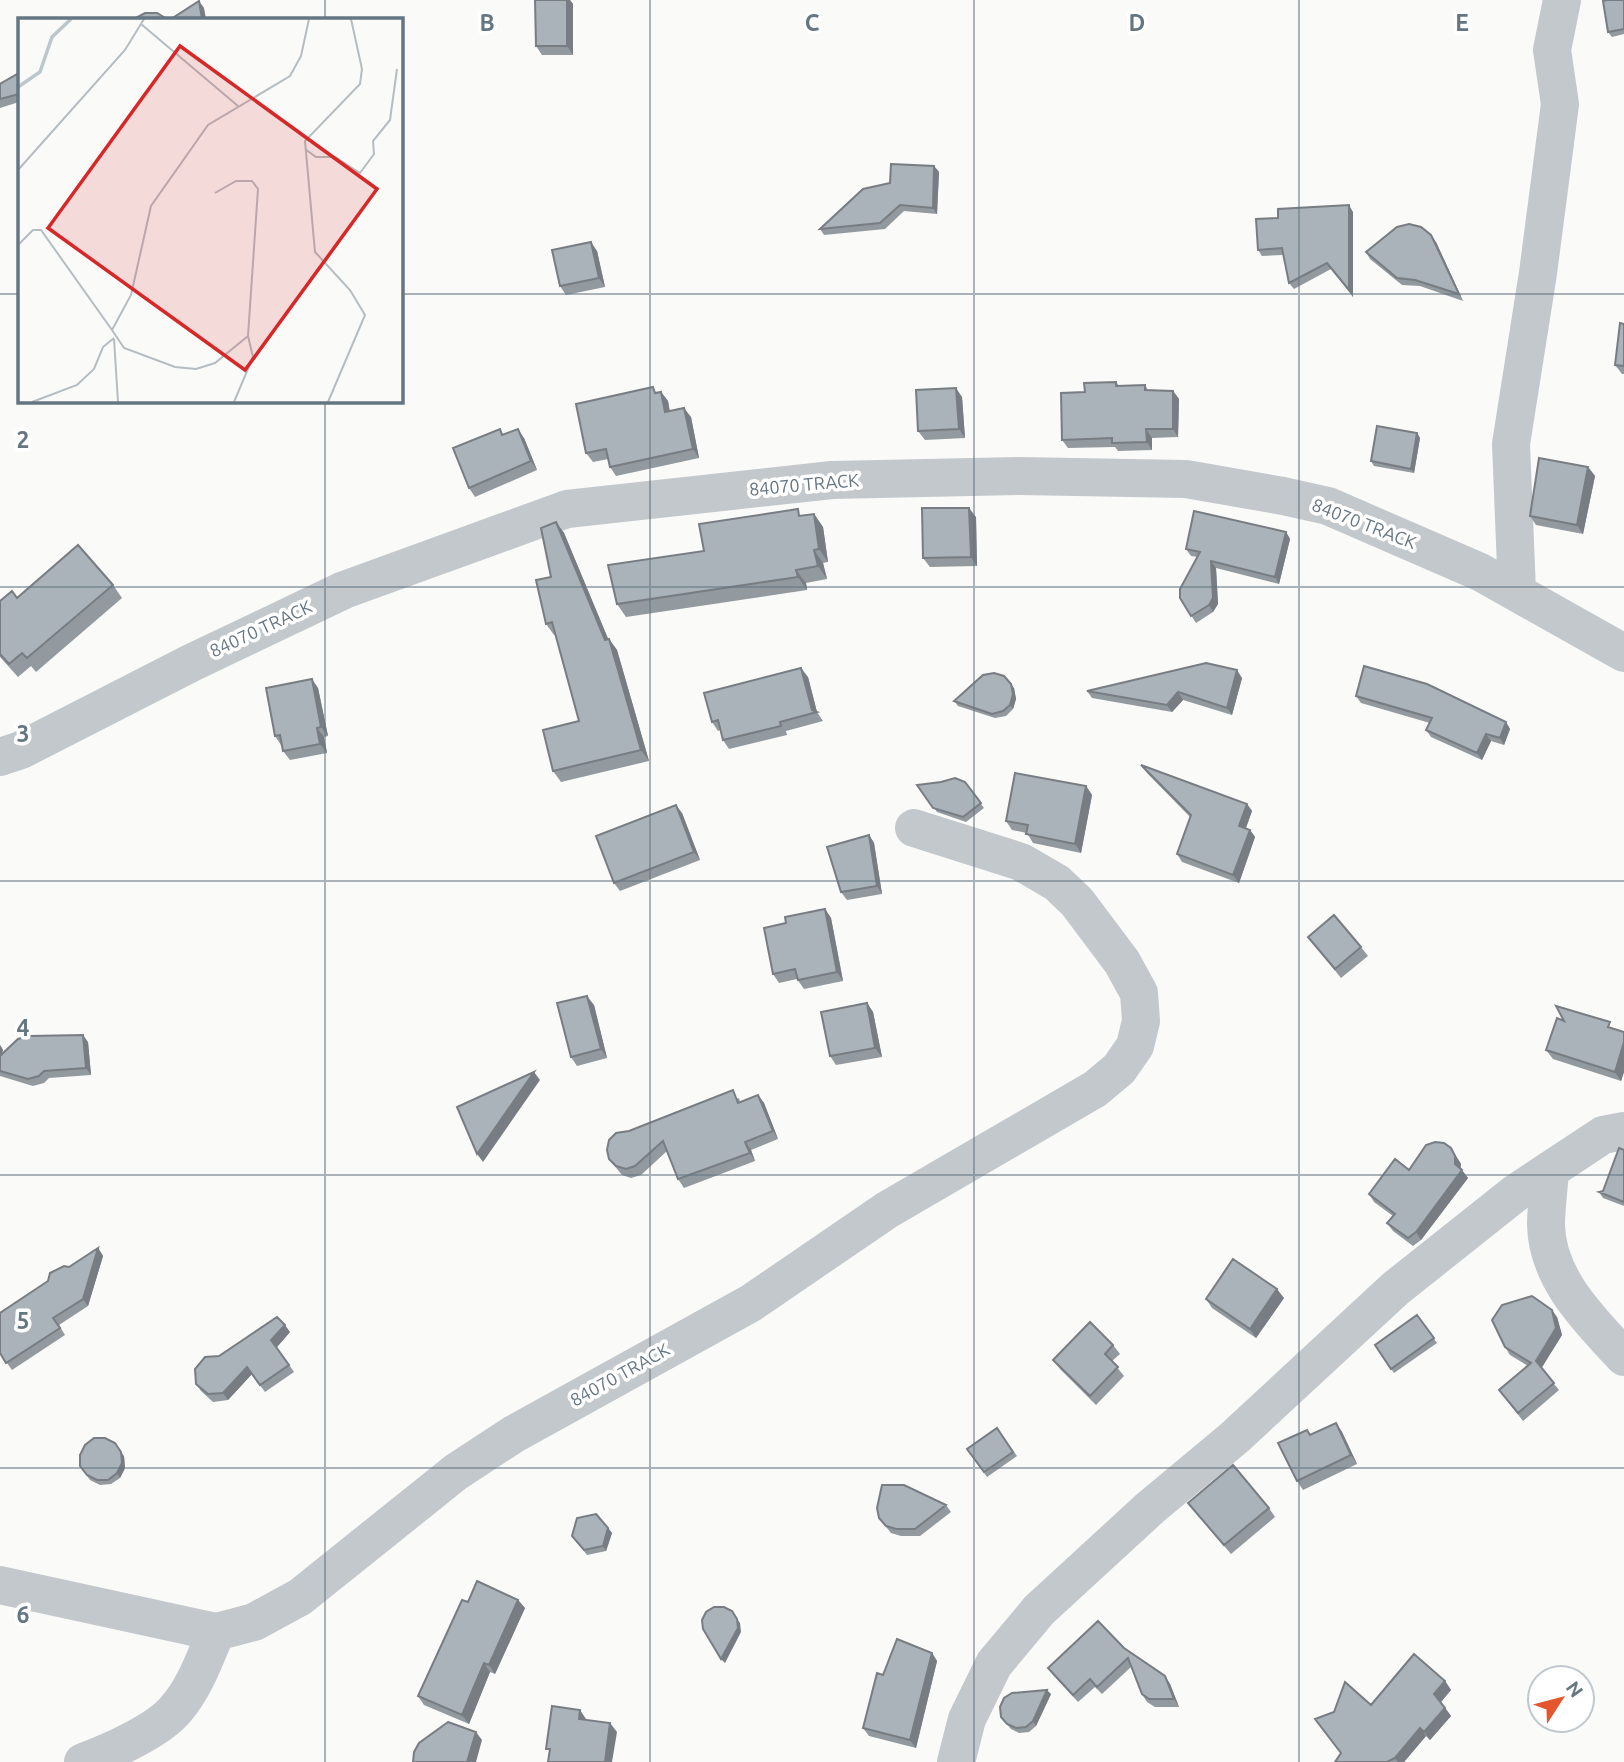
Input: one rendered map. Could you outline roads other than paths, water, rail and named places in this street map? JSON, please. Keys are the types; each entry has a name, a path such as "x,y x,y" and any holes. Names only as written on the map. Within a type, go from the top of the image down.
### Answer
{"street":[{"path":"1517,592 1511,444 1538,273 1560,104 1552,50 1562,0"},
{"name":"84070 TRACK","path":"0,757 21,750 191,663 344,590 566,509 832,480 1020,476 1186,479 1328,506 1480,572 1624,653"},
{"name":"84070 TRACK","path":"0,1584 216,1632 254,1622 300,1597 456,1472 514,1434 751,1303 887,1210 1095,1089 1119,1069 1135,1046 1141,1021 1139,993 1122,962 1090,918 1057,883 1021,862 914,828"},
{"path":"956,1762 967,1719 994,1664 1039,1610 1150,1508 1234,1438 1396,1288 1517,1192 1604,1135 1624,1131"},
{"path":"1550,1171 1546,1227 1555,1266 1566,1290 1624,1357"},
{"path":"83,1762 112,1751 175,1711 200,1670 216,1632"}]}
